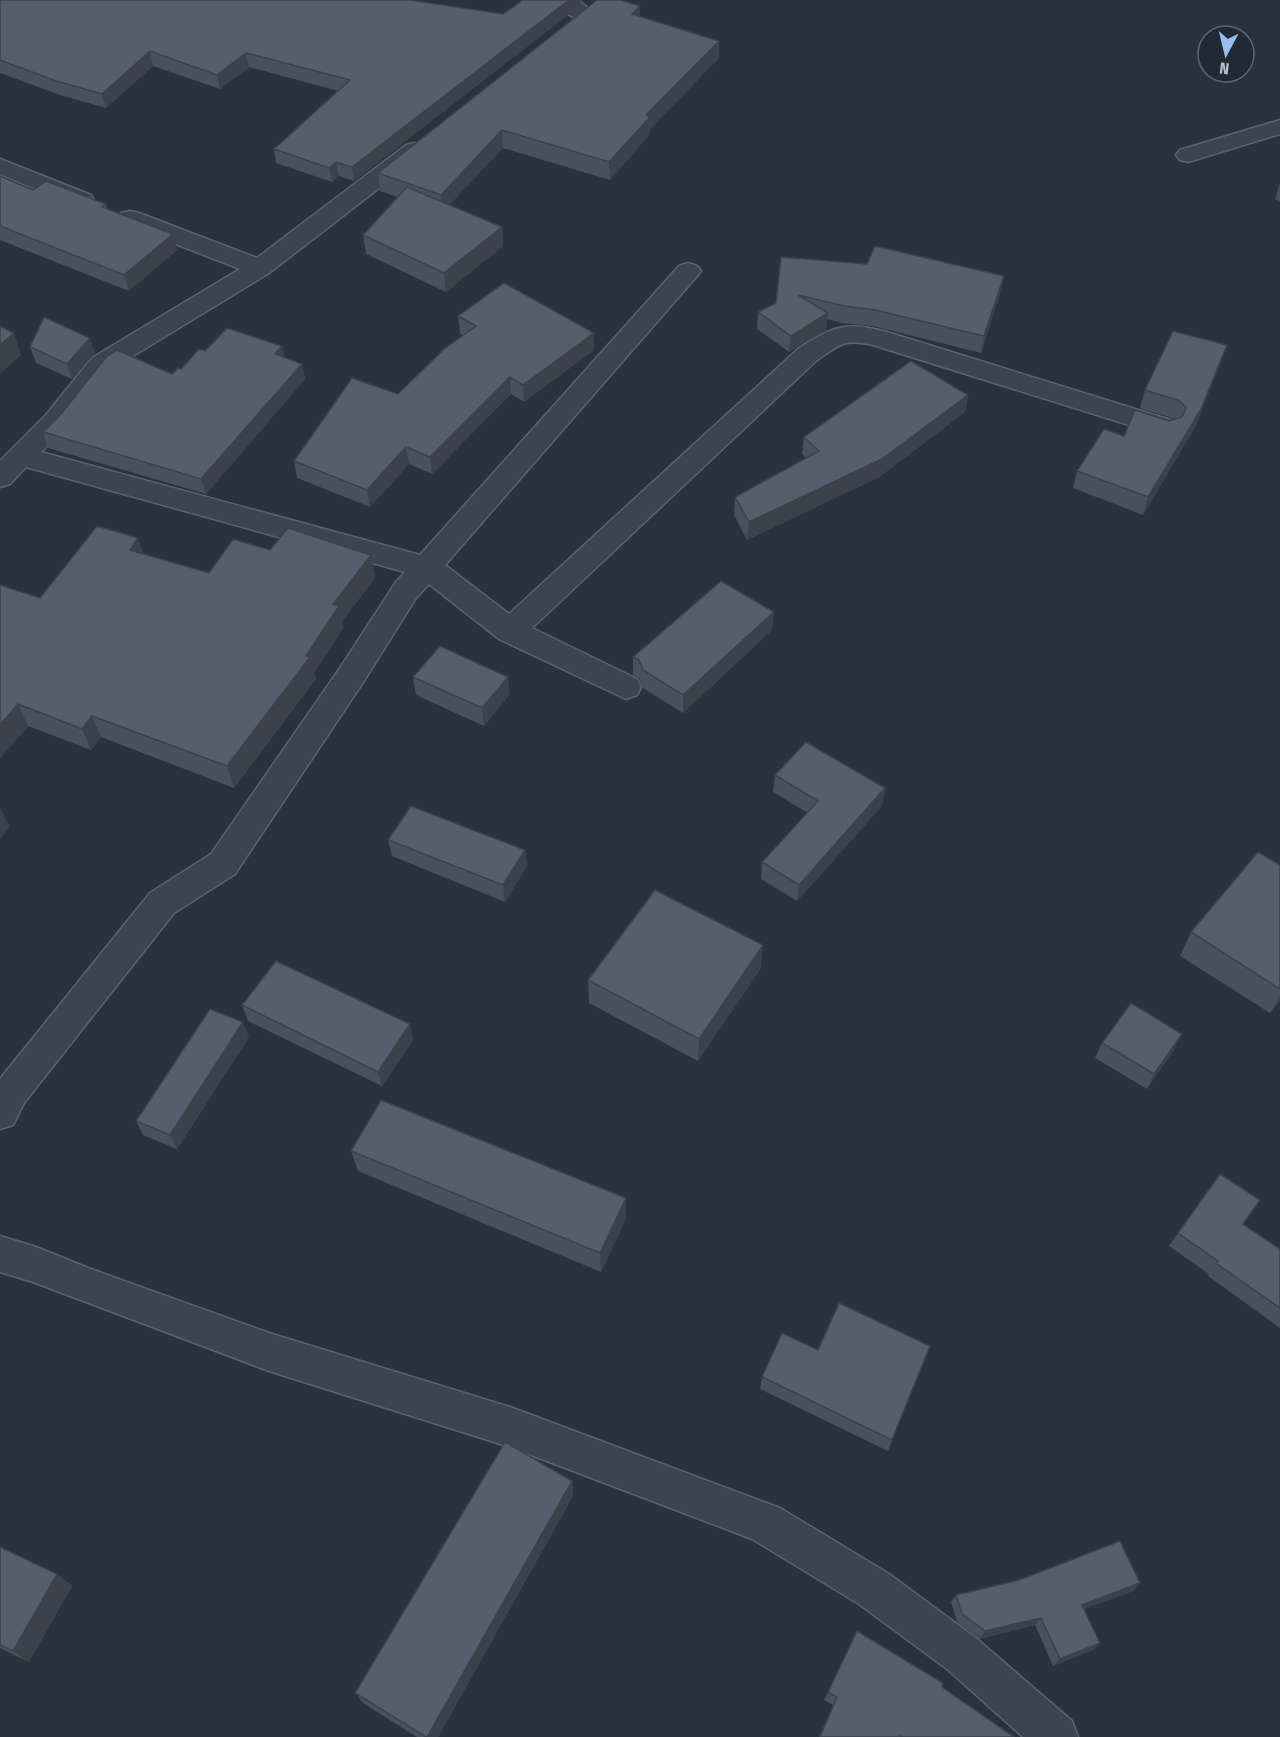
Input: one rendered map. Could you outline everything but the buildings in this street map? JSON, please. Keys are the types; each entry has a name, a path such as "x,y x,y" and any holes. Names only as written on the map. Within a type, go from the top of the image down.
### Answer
{"street":[{"path":"564,0 576,23 604,0"},
{"path":"1188,154 1280,128"},
{"path":"0,477 55,422 100,364 260,268 428,139"},
{"path":"0,166 260,268"},
{"path":"0,1113 11,1092 162,903 223,864 351,676 406,590 688,271"},
{"path":"510,631 807,355 836,336 851,331 1164,427"},
{"path":"19,456 427,567 510,631 626,687"},
{"path":"0,1254 36,1265 84,1285 269,1352 510,1427 765,1523 874,1589 962,1654 1056,1737"}]}
